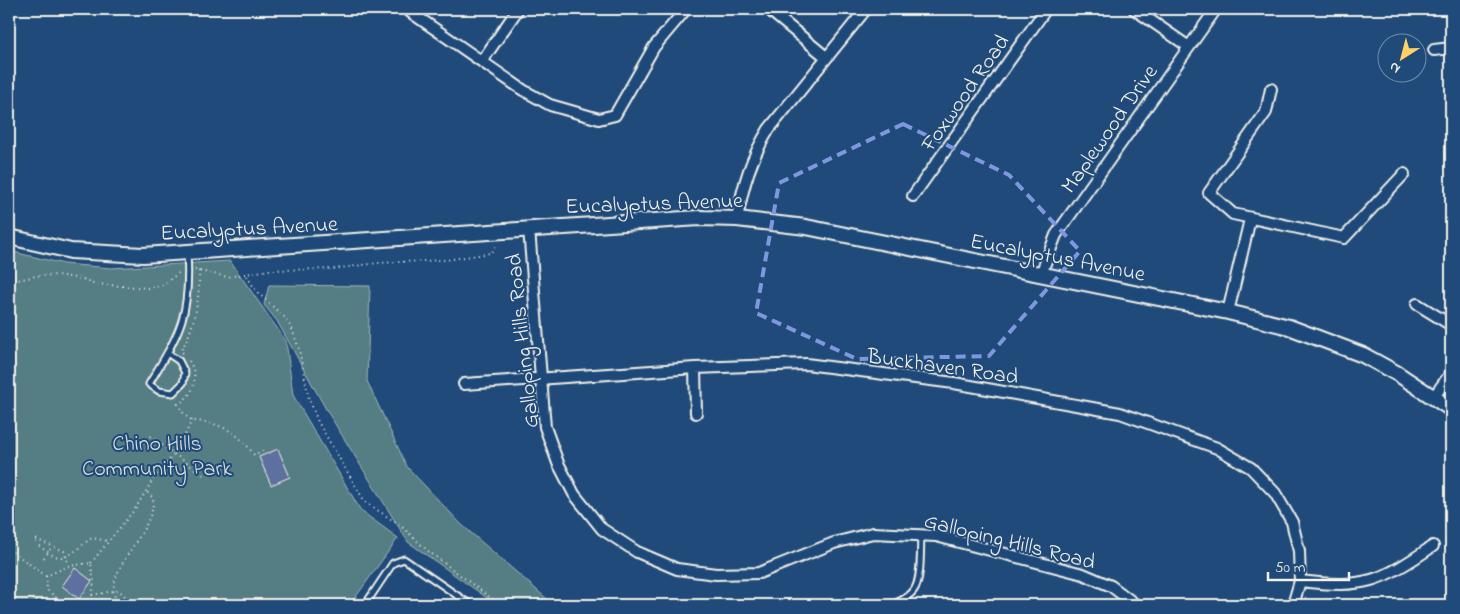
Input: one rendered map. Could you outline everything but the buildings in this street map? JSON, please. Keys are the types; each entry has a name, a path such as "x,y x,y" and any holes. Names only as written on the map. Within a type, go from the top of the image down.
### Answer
{"street":[{"path":"406,9 523,90 550,105 599,120 616,115 654,46 686,9"},
{"path":"482,61 518,9"},
{"path":"768,9 826,57"},
{"path":"737,219 743,185 753,156 769,129 866,9"},
{"name":"Foxwood Road","path":"913,196 1046,9"},
{"path":"1134,9 1189,47"},
{"name":"Maplewood Drive","path":"1042,274 1056,235 1216,9"},
{"path":"1434,50 1451,48"},
{"path":"1271,89 1266,112 1208,193 1232,214 1344,238 1404,174"},
{"name":"Eucalyptus Avenue","path":"9,237 53,248 88,253 130,255 187,253 699,218 737,219 806,227 1228,312 1289,327 1362,356 1398,374 1451,409"},
{"path":"1228,312 1250,219"},
{"name":"Galloping Hills Road","path":"528,229 546,427 558,463 574,494 602,529 637,552 677,569 716,574 759,572 834,543 873,533 936,536 1083,574 1111,586 1136,605"},
{"path":"1417,304 1451,325"},
{"name":"Buckhaven Road","path":"464,384 695,368 806,364 954,383 1120,413 1218,448 1251,468 1275,493 1292,522 1299,551 1300,581 1293,605"},
{"path":"695,368 696,413"},
{"path":"1433,398 1451,372"},
{"path":"1300,581 1334,586 1366,583 1396,571 1433,546"}],"lane":[{"path":"167,354 184,367 185,373 183,383 173,393 166,393 150,384 179,332 187,307 187,253"},
{"path":"892,605 915,590 918,579 921,535"},
{"path":"365,605 393,563 404,559 471,605"}],"path":[{"path":"9,282 36,276 57,275 96,284 153,288 166,282 177,271 199,270 218,276 247,276 269,270 333,269 483,254 494,251 498,245 498,232"},
{"path":"199,270 197,306 191,330 181,351 194,370 195,380 188,397 178,404 185,416 192,420 206,422 240,437 254,454 264,450"},
{"path":"247,276 256,291 284,317 292,329 299,349 309,399 318,422 365,502 400,525 428,551 500,605"},
{"path":"46,576 68,566 90,563 135,509 146,491 183,442 192,420"},
{"path":"150,436 203,475"},
{"path":"120,605 112,591 116,576 136,543 152,510 153,498 146,491"},
{"path":"68,566 66,557 64,551 35,539 48,552 66,557 75,554 92,538 108,541"},
{"path":"44,558 52,546"},
{"path":"9,549 46,576 47,590 65,605"},
{"path":"90,563 94,582 91,605"},
{"path":"92,595 119,590 133,605"},
{"path":"37,605 36,600 47,605"},
{"path":"124,605 128,600"}],"highlighted area":[{"path":"903,124 1009,175 1080,251 989,356 857,359 756,313 779,183"}],"green space":[{"name":"Chino Hills Community Park","path":"9,251 64,264 111,268 230,261 286,341 293,395 361,511 398,538 350,605 9,605"},
{"path":"269,285 370,286 367,381 407,467 462,525 554,605 497,605 408,542 327,411 277,321 264,305"}]}
